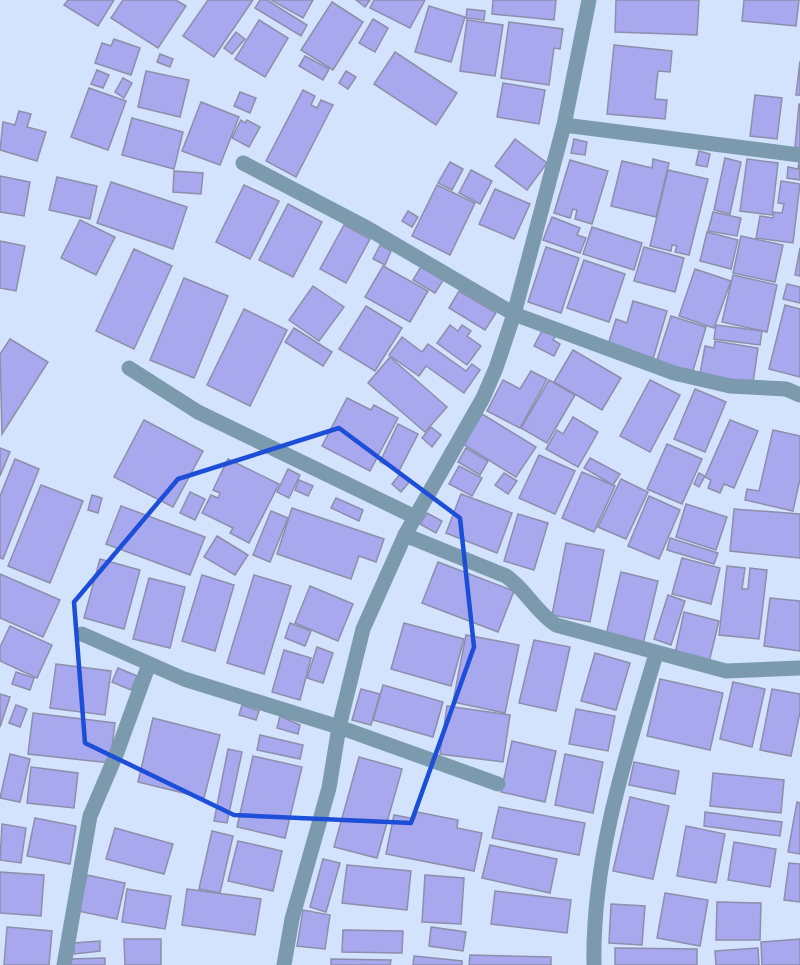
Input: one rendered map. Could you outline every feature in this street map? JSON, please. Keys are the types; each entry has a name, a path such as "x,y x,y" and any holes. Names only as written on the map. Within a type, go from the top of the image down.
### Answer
{"street":[{"path":"284,965 292,919 329,788 339,727 363,629 405,535 483,398 514,314 564,125 588,0"},
{"path":"564,125 800,155"},
{"path":"243,163 367,228 514,314 674,374 730,386 786,389 800,395"},
{"path":"129,368 198,412 416,517"},
{"path":"405,535 506,576 520,586 544,618 556,625 656,654 726,671 800,668"},
{"path":"82,634 184,679 339,727 498,784"},
{"path":"594,965 594,944 607,835 621,771 656,654"},
{"path":"64,965 90,816 116,755 149,664"}],"highlighted area":[{"path":"339,428 460,518 474,647 411,823 234,815 85,743 74,602 178,479"}],"building":[{"path":"68,0 114,0 98,26 64,5"},
{"path":"123,0 176,0 186,6 158,48 111,18"},
{"path":"208,0 253,0 214,57 183,36"},
{"path":"260,0 267,0 307,25 301,36 255,8"},
{"path":"271,0 313,0 303,18"},
{"path":"356,0 370,0 365,7"},
{"path":"374,0 425,0 410,28 370,8"},
{"path":"493,0 556,0 554,20 492,14"},
{"path":"616,0 699,0 697,35 615,32"},
{"path":"744,0 799,0 796,26 742,21"},
{"path":"332,2 363,22 333,70 301,50"},
{"path":"429,6 465,17 451,62 415,52"},
{"path":"467,9 485,11 484,20 466,18"},
{"path":"373,19 388,28 375,52 359,43"},
{"path":"259,20 288,38 265,77 235,59"},
{"path":"467,20 503,25 495,76 460,71"},
{"path":"509,22 563,29 560,49 554,48 549,85 501,78"},
{"path":"236,32 245,39 232,54 224,48"},
{"path":"114,39 140,48 131,75 95,63 102,43 111,46"},
{"path":"614,45 672,51 670,72 658,71 655,99 667,100 665,119 607,114"},
{"path":"395,52 457,93 436,125 374,84"},
{"path":"160,54 173,59 170,67 157,62"},
{"path":"305,56 329,69 323,80 299,66"},
{"path":"800,61 800,95 796,95"},
{"path":"97,70 109,75 103,88 91,84"},
{"path":"146,71 189,80 180,117 138,107"},
{"path":"346,71 356,77 348,89 339,83"},
{"path":"123,78 132,83 124,98 115,92"},
{"path":"503,83 545,90 539,124 497,117"},
{"path":"89,88 126,101 108,150 71,137"},
{"path":"303,90 315,96 311,105 317,108 321,100 333,105 296,177 266,161"},
{"path":"240,92 256,98 250,113 234,106"},
{"path":"755,95 782,98 777,139 750,136"},
{"path":"201,102 239,117 220,165 182,151"},
{"path":"800,104 800,148 795,147"},
{"path":"19,111 31,114 27,127 46,132 37,161 0,150 3,122 15,125"},
{"path":"132,118 183,132 174,169 122,155"},
{"path":"241,120 245,123 247,120 260,127 249,147 232,138"},
{"path":"515,139 547,163 527,190 495,166"},
{"path":"574,139 587,142 585,155 571,153"},
{"path":"699,151 710,154 707,167 696,165"},
{"path":"725,158 741,162 730,214 714,210"},
{"path":"653,159 669,163 656,217 611,206 622,161 652,168"},
{"path":"747,159 778,163 772,215 740,211"},
{"path":"570,160 608,171 592,224 575,219 577,210 573,209 570,218 554,213"},
{"path":"450,162 463,169 452,190 438,183"},
{"path":"799,162 800,180 787,178 788,167 798,169"},
{"path":"471,170 492,181 480,204 459,193"},
{"path":"668,170 708,179 689,255 675,252 677,246 672,245 671,251 650,246"},
{"path":"174,171 203,173 201,194 173,192"},
{"path":"0,176 30,182 24,216 0,212"},
{"path":"57,177 97,186 90,219 49,210"},
{"path":"781,181 800,184 793,243 756,238 760,216 773,218 774,212 782,213 784,204 778,203"},
{"path":"111,182 187,207 173,249 97,223"},
{"path":"244,185 279,201 250,259 216,242"},
{"path":"437,185 475,203 450,255 412,236"},
{"path":"495,189 530,204 514,239 479,224"},
{"path":"288,204 322,222 293,277 259,260"},
{"path":"408,211 418,217 412,227 402,221"},
{"path":"713,212 741,218 737,236 708,231"},
{"path":"552,217 580,228 577,235 586,238 580,253 543,240"},
{"path":"80,220 115,237 96,275 61,258"},
{"path":"344,225 370,239 346,283 320,269"},
{"path":"592,227 642,243 634,270 583,254"},
{"path":"707,232 738,240 731,269 700,261"},
{"path":"741,236 783,245 775,282 733,273"},
{"path":"0,241 25,246 16,291 0,288"},
{"path":"380,245 391,251 385,265 373,259"},
{"path":"546,247 579,258 561,313 528,302"},
{"path":"644,247 684,258 675,292 634,281"},
{"path":"800,248 800,276 795,275"},
{"path":"134,249 172,266 134,349 96,331"},
{"path":"584,260 625,274 609,322 567,308"},
{"path":"422,265 444,279 435,293 413,280"},
{"path":"383,266 428,291 410,322 365,297"},
{"path":"695,269 731,281 714,328 679,316"},
{"path":"733,275 777,285 767,332 722,322"},
{"path":"184,278 228,296 194,378 150,360"},
{"path":"787,284 800,287 800,303 783,299"},
{"path":"313,286 344,307 319,341 289,320"},
{"path":"459,291 496,313 485,330 449,308"},
{"path":"633,301 667,311 653,359 608,345 616,319 627,323"},
{"path":"785,305 800,309 800,377 769,369"},
{"path":"366,306 402,328 375,371 339,349"},
{"path":"244,309 287,330 250,406 207,385"},
{"path":"671,316 706,327 692,374 656,363"},
{"path":"450,325 458,331 462,325 471,331 467,336 481,346 467,365 437,343"},
{"path":"716,325 762,331 760,345 714,339"},
{"path":"294,328 332,352 323,366 285,342"},
{"path":"543,329 556,335 553,340 560,344 554,356 534,346"},
{"path":"402,337 422,352 428,344 466,371 472,364 480,370 464,393 426,366 419,376 389,355"},
{"path":"10,339 48,362 2,434 0,354"},
{"path":"715,341 758,348 753,383 700,374 705,346 714,348"},
{"path":"573,350 621,378 602,410 554,382"},
{"path":"390,357 447,407 425,432 368,383"},
{"path":"531,371 547,379 520,428 487,411 503,380 520,389"},
{"path":"549,380 575,395 547,443 521,428"},
{"path":"650,380 680,395 650,452 620,436"},
{"path":"695,389 726,402 705,452 674,439"},
{"path":"347,398 371,410 374,405 398,418 370,471 322,446"},
{"path":"482,414 536,447 516,477 463,444"},
{"path":"573,417 598,432 578,467 546,449 557,430 563,434"},
{"path":"144,420 203,451 173,507 114,477"},
{"path":"730,420 758,431 734,488 724,484 720,493 708,488 711,480 705,477"},
{"path":"398,424 418,434 399,471 380,462"},
{"path":"431,427 441,435 432,447 422,438"},
{"path":"773,430 800,436 800,479 793,511 745,500 747,489 759,491"},
{"path":"667,444 702,459 682,504 647,489"},
{"path":"0,448 10,452 0,476"},
{"path":"466,448 488,461 480,475 458,462"},
{"path":"539,455 575,471 555,514 519,498"},
{"path":"590,458 620,474 613,485 584,468"},
{"path":"15,459 39,469 3,559 0,558 0,496"},
{"path":"228,459 279,484 249,543 230,533 233,528 202,513 211,495 218,498 220,493 213,490"},
{"path":"459,466 482,478 472,496 449,484"},
{"path":"288,469 300,475 289,498 277,492"},
{"path":"582,472 615,486 594,532 562,518"},
{"path":"401,473 410,481 401,492 392,484"},
{"path":"504,473 517,481 508,494 495,485"},
{"path":"699,473 705,476 699,487 694,484"},
{"path":"621,479 648,492 626,539 598,527"},
{"path":"299,480 313,486 308,496 295,490"},
{"path":"41,485 83,501 50,583 8,566"},
{"path":"190,492 205,499 195,520 180,513"},
{"path":"461,494 512,513 497,553 446,533"},
{"path":"92,495 102,498 98,513 88,510"},
{"path":"649,496 680,510 659,559 628,546"},
{"path":"336,498 363,510 359,521 331,508"},
{"path":"686,504 727,517 716,550 676,537"},
{"path":"121,506 205,537 190,575 106,544"},
{"path":"292,508 384,539 376,562 359,556 351,579 277,554"},
{"path":"734,509 800,514 800,558 730,551"},
{"path":"271,511 288,518 270,562 253,555"},
{"path":"427,513 442,521 436,533 420,524"},
{"path":"518,514 548,523 534,570 504,561"},
{"path":"217,536 248,555 235,575 204,557"},
{"path":"670,538 718,553 714,564 667,550"},
{"path":"566,543 604,550 590,622 552,615"},
{"path":"682,558 720,568 711,604 672,594"},
{"path":"100,559 140,570 124,629 84,618"},
{"path":"438,562 514,591 498,632 422,603"},
{"path":"727,566 745,568 742,589 748,589 750,568 767,570 759,639 719,635"},
{"path":"621,572 658,581 643,644 606,635"},
{"path":"0,574 60,600 43,637 0,618"},
{"path":"202,575 234,585 215,651 182,641"},
{"path":"254,575 291,586 264,674 227,663"},
{"path":"149,578 185,587 170,648 133,639"},
{"path":"310,586 353,604 338,641 295,623"},
{"path":"668,595 685,601 671,645 654,639"},
{"path":"770,598 800,601 800,651 764,646"},
{"path":"684,612 719,621 709,662 675,654"},
{"path":"290,623 311,631 305,646 285,638"},
{"path":"404,623 464,639 451,686 391,669"},
{"path":"10,626 52,645 37,678 0,661 0,647"},
{"path":"466,635 519,645 505,713 453,702"},
{"path":"534,640 570,647 556,711 519,703"},
{"path":"317,647 333,653 323,683 307,678"},
{"path":"284,650 311,658 300,700 272,692"},
{"path":"595,653 630,663 616,710 581,701"},
{"path":"56,664 111,671 105,715 50,708"},
{"path":"118,668 137,676 131,690 112,682"},
{"path":"16,672 34,678 30,690 12,684"},
{"path":"660,679 723,693 710,750 647,736"},
{"path":"733,682 765,689 752,747 720,739"},
{"path":"383,685 443,702 433,737 373,720"},
{"path":"361,689 380,694 371,725 352,720"},
{"path":"772,689 800,694 800,712 791,756 760,750"},
{"path":"0,694 10,697 0,727"},
{"path":"16,705 27,709 20,727 9,723"},
{"path":"242,705 259,711 256,720 239,715"},
{"path":"447,706 510,715 503,762 440,754"},
{"path":"576,709 615,716 608,751 569,744"},
{"path":"33,713 115,723 110,763 28,754"},
{"path":"280,716 300,725 298,734 277,728"},
{"path":"153,718 220,735 204,798 138,782"},
{"path":"260,735 303,745 300,759 257,750"},
{"path":"512,741 556,751 545,802 501,792"},
{"path":"228,749 242,752 227,823 214,821"},
{"path":"10,754 30,759 20,802 0,798"},
{"path":"565,754 603,762 593,813 555,805"},
{"path":"253,756 302,767 285,838 237,827"},
{"path":"359,757 402,769 377,858 334,847"},
{"path":"634,762 679,771 675,794 629,785"},
{"path":"31,767 78,773 74,808 27,803"},
{"path":"713,773 784,780 781,813 710,806"},
{"path":"630,797 669,806 653,879 613,871"},
{"path":"797,802 800,803 800,854 788,852"},
{"path":"499,807 585,823 579,855 492,838"},
{"path":"417,812 458,820 457,828 482,833 474,871 386,854 394,815 415,819"},
{"path":"705,812 782,822 780,836 704,826"},
{"path":"35,818 76,826 70,864 27,856"},
{"path":"2,824 26,828 21,863 0,860"},
{"path":"686,826 725,834 716,883 677,876"},
{"path":"115,828 173,844 164,874 106,859"},
{"path":"212,831 233,836 220,893 199,889"},
{"path":"238,841 282,851 273,891 228,881"},
{"path":"734,842 776,849 770,887 728,880"},
{"path":"490,845 557,859 550,893 482,878"},
{"path":"323,859 340,863 326,912 310,907"},
{"path":"789,863 800,864 800,902 784,900"},
{"path":"347,865 411,871 407,910 342,903"},
{"path":"0,872 44,875 41,916 0,913"},
{"path":"87,875 125,883 117,919 78,911"},
{"path":"425,875 464,878 461,924 422,922"},
{"path":"127,889 171,896 165,929 122,922"},
{"path":"187,889 261,899 255,935 182,925"},
{"path":"495,891 571,900 567,933 491,924"},
{"path":"665,893 708,900 700,946 657,938"},
{"path":"717,902 761,903 760,940 716,940"},
{"path":"611,904 645,906 642,945 609,943"},
{"path":"303,910 330,915 325,949 297,946"},
{"path":"7,927 52,931 49,965 4,965"},
{"path":"431,927 466,932 463,951 429,946"},
{"path":"343,930 403,931 402,953 342,952"},
{"path":"124,939 161,939 161,965 125,965"},
{"path":"800,939 800,965 762,965 761,942"},
{"path":"100,941 100,951 74,954 74,943"},
{"path":"615,948 697,949 697,965 615,965"},
{"path":"758,948 759,965 716,965 715,951"},
{"path":"470,955 551,957 551,965 469,965"},
{"path":"414,956 462,961 462,965 413,965"},
{"path":"105,958 105,965 69,965 69,959"},
{"path":"331,959 391,960 390,965 331,965"}]}
